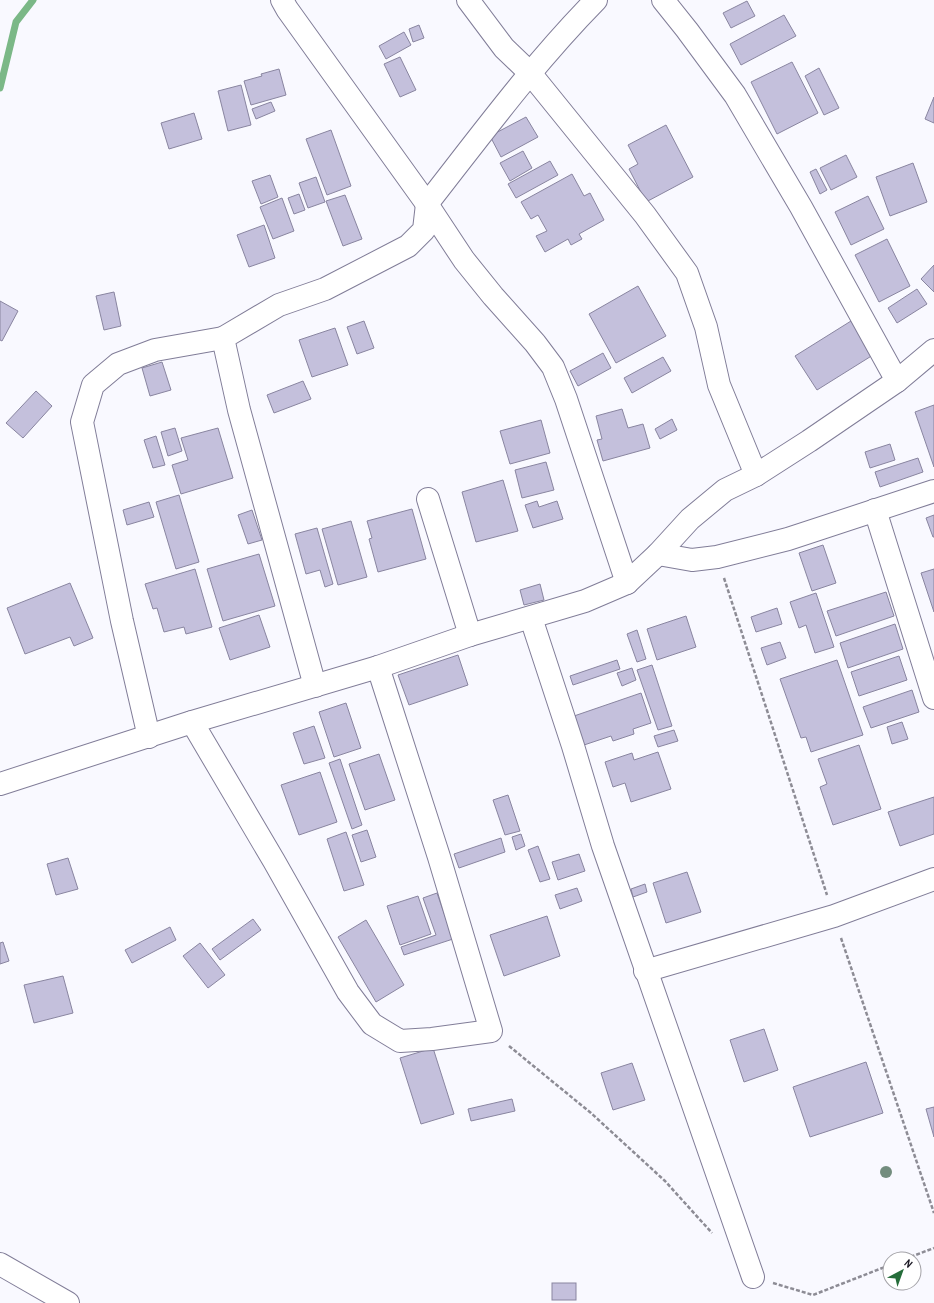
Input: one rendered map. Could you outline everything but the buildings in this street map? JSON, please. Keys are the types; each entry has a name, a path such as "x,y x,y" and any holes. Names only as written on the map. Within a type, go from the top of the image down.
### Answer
{"street":[{"path":"282,0 287,10 427,204 464,260 493,296 535,343 553,367 566,399 627,582"},
{"path":"468,0 504,48 530,73 645,215 687,273 706,326 719,386 756,475"},
{"path":"149,737 122,621 82,422 93,385 118,364 155,350 223,338 279,305 325,289 408,246 424,230 427,204 554,44 596,0"},
{"path":"663,0 735,95 801,208 897,381"},
{"path":"223,338 239,410 315,686"},
{"path":"0,784 192,722 378,667 470,635 586,601 627,582 658,554 690,519 725,490 756,475 809,441 897,381 934,350"},
{"path":"658,554 692,560 717,557 788,539 934,491"},
{"path":"428,499 470,635"},
{"path":"875,510 934,698"},
{"path":"531,618 603,846 645,971 753,1277"},
{"path":"192,722 274,861 348,992 372,1024 400,1041 432,1039 491,1031 439,857 378,667"},
{"path":"645,971 834,916 934,879"},
{"path":"0,1264 68,1303"}],"path":[{"path":"717,557 834,916 934,1213"},
{"path":"491,1031 597,1119 665,1182 717,1238"},
{"path":"922,1253 934,1248"},
{"path":"753,1277 813,1295 882,1268"}],"waterway":[{"path":"0,88 16,22 33,0"}]}
